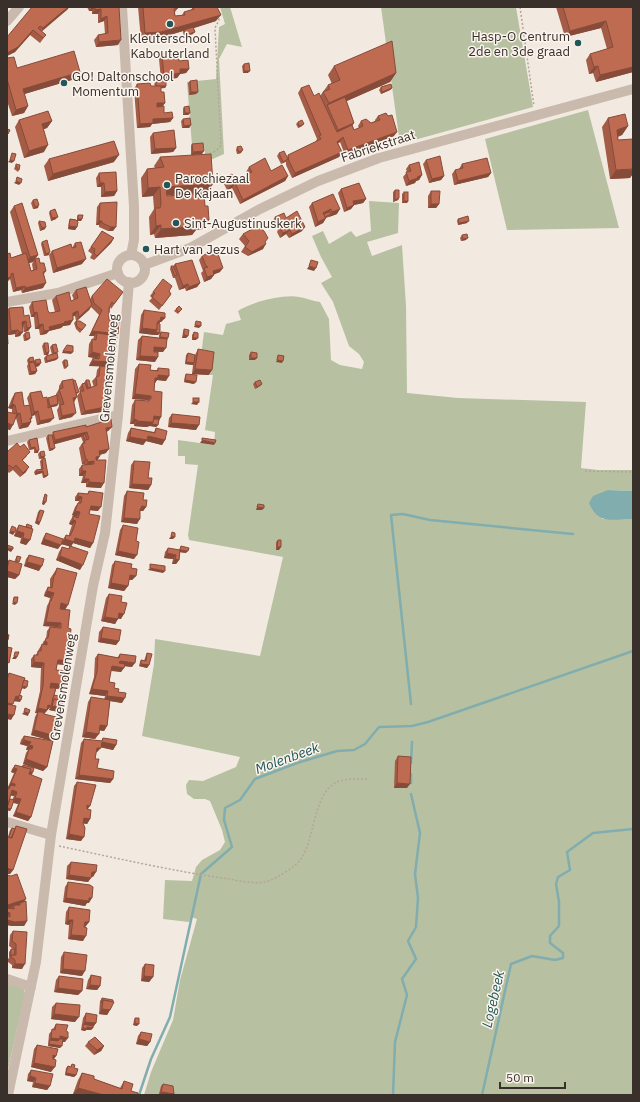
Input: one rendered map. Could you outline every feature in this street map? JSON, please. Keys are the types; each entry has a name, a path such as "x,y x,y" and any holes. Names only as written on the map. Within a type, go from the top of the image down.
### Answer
{"street":[{"path":"7,21 19,7"},
{"path":"122,7 134,207 134,240 131,255"},
{"name":"Fabriekstraat","path":"144,265 190,248 260,209 318,181 352,168 403,150 633,89"},
{"path":"131,255 139,258 144,265 144,273 140,279 129,282 120,277 118,273 118,264 123,257 131,255"},
{"path":"7,302 58,293 118,273"},
{"name":"Grevensmolenweg","path":"8,1095 36,962 50,840 93,586 105,533 118,416 129,282"},
{"path":"7,441 118,416"},
{"path":"7,822 50,840"},
{"path":"7,979 31,987"}],"path":[{"path":"520,7 535,116"},
{"path":"210,154 217,150 221,145 215,28 219,20 217,14"},
{"path":"585,471 633,472"},
{"path":"50,840 205,876 248,882 267,882 288,870 300,859 310,838 322,797 335,783 347,780 368,779"}],"green space":[{"path":"220,7 230,7 242,47 227,44 219,59 224,154 206,162 204,145 192,146 187,82 216,79 219,27 225,24"},
{"path":"381,7 516,7 533,107 400,144"},
{"path":"588,110 619,228 507,230 485,139"},
{"path":"369,201 399,203 398,233 367,242 372,256 402,245 406,306 407,393 458,398 586,402 581,468 598,470 633,470 633,491 608,490 602,519 633,519 633,1095 144,1095 151,1072 173,1020 180,980 197,919 191,917 189,922 163,919 165,880 192,881 196,867 202,860 220,850 225,842 222,830 210,801 205,799 194,799 187,794 186,785 189,780 203,781 236,767 240,757 142,736 154,664 155,639 260,656 283,557 189,540 188,535 198,465 185,464 185,456 178,456 178,440 214,445 215,432 205,430 213,375 210,375 212,356 201,356 204,332 223,335 226,324 241,320 238,311 259,302 293,296 302,297 320,302 329,319 331,360 340,365 362,369 364,362 359,354 349,346 333,302 321,283 332,277 312,236 323,231 329,244 351,231 356,237 371,231"},
{"path":"7,984 24,989 25,994 7,1074"}],"water":[{"path":"608,490 633,491 633,519 612,520 601,518 597,515 589,503 593,496"}],"building":[{"path":"32,7 68,7 43,28 40,26 38,28 46,35 43,38 33,30 18,47 7,53 7,37"},
{"path":"95,7 119,7 121,40 99,42 98,35 108,33 107,16 101,19 101,9 95,10"},
{"path":"143,7 178,7 174,9 175,16 185,15 184,12 194,9 194,7 217,7 221,15 161,32 145,33"},
{"path":"563,7 632,7 633,67 600,75 598,66 594,67 590,54 613,47 606,21 570,31"},
{"path":"193,27 195,32 186,35 184,30"},
{"path":"392,41 396,73 329,103 323,92 330,89 328,85 340,80 334,66"},
{"path":"74,51 80,72 23,89 28,106 16,110 7,79 7,58 14,57 17,68"},
{"path":"179,53 179,61 188,60 189,69 180,69 180,73 164,76 162,54"},
{"path":"249,63 250,71 244,71 244,64"},
{"path":"166,80 166,86 156,86 156,82"},
{"path":"197,80 198,92 191,92 190,81"},
{"path":"150,83 151,86 161,86 161,92 164,92 165,103 157,103 157,107 164,106 164,113 172,112 173,118 153,119 153,123 140,124 137,84"},
{"path":"391,84 392,88 382,92 381,87"},
{"path":"309,85 314,96 319,93 337,132 352,125 354,130 363,126 361,121 366,119 371,123 380,120 378,116 386,113 388,116 392,115 397,132 348,150 343,137 337,142 342,152 295,173 289,161 288,155 321,139 319,136 321,135 301,88"},
{"path":"345,97 354,123 338,130 327,105"},
{"path":"189,106 190,113 185,113 184,107"},
{"path":"48,111 52,121 42,124 48,145 29,151 19,120"},
{"path":"625,114 628,126 617,130 618,140 633,139 633,169 616,170 608,118"},
{"path":"190,118 191,125 184,126 183,119"},
{"path":"302,120 304,124 299,126 298,122"},
{"path":"174,130 176,148 155,149 153,133"},
{"path":"114,141 119,155 53,174 49,159"},
{"path":"203,143 204,151 193,152 192,144"},
{"path":"241,146 243,150 239,152 237,147"},
{"path":"284,151 288,159 283,162 279,153"},
{"path":"12,153 16,154 14,161 10,160"},
{"path":"211,154 213,184 166,187 167,196 204,193 205,206 208,206 209,220 198,221 198,226 161,229 161,225 156,226 155,208 160,208 161,204 160,187 148,188 147,169 164,167 160,157"},
{"path":"440,156 444,176 432,179 426,160"},
{"path":"265,158 271,171 282,165 288,176 243,200 235,183 231,185 226,177 232,174 235,181 243,176 245,179 249,176 248,174 252,172 249,167"},
{"path":"487,158 491,173 458,181 455,170 463,168 462,164"},
{"path":"419,162 422,175 409,181 406,172 411,171 409,165"},
{"path":"16,164 20,165 19,170 16,166"},
{"path":"116,172 117,191 105,192 104,183 100,183 99,173"},
{"path":"17,177 22,179 21,183 16,181"},
{"path":"359,183 366,199 353,201 354,205 347,208 341,189"},
{"path":"395,190 399,190 399,198 395,200"},
{"path":"431,191 440,191 439,204 431,204"},
{"path":"404,192 408,192 408,201 404,201"},
{"path":"333,194 340,209 332,212 331,209 323,213 326,218 318,222 312,203"},
{"path":"37,199 39,205 35,207 33,200"},
{"path":"117,202 116,227 111,227 102,223 102,221 99,221 100,203"},
{"path":"22,203 38,255 30,257 14,206"},
{"path":"55,209 58,217 52,218 50,211"},
{"path":"297,211 305,227 292,234 290,230 283,233 280,228 282,227 275,217 284,213 286,218"},
{"path":"329,212 331,214 325,217 324,214"},
{"path":"78,215 83,215 82,219 78,219"},
{"path":"468,216 469,221 459,223 458,219"},
{"path":"70,219 78,222 77,227 69,226"},
{"path":"39,221 45,222 46,227 42,228"},
{"path":"256,227 264,231 268,238 265,242 266,244 252,252 245,247 249,241 243,234"},
{"path":"102,231 114,238 97,256 94,253 95,249 91,247"},
{"path":"467,234 468,238 463,239 462,235"},
{"path":"47,240 50,252 46,254 42,242"},
{"path":"81,242 86,259 57,268 52,251 71,244 72,248 76,247 75,243"},
{"path":"10,253 11,258 26,253 31,271 37,269 35,259 39,258 40,263 44,263 46,271 43,272 46,283 25,288 25,286 16,288 13,273 11,274 11,277 7,278 7,254"},
{"path":"208,253 212,255 218,254 223,268 213,271 214,275 207,277 204,268 208,267 206,266 202,256"},
{"path":"192,260 200,283 189,287 188,284 183,286 175,264"},
{"path":"311,260 318,262 316,268 309,266"},
{"path":"171,266 173,266 177,275 175,276"},
{"path":"107,279 123,292 114,304 112,302 109,308 109,320 119,321 118,334 92,331 102,310 94,303 92,296"},
{"path":"163,279 172,286 169,291 171,294 162,306 152,297 155,293 153,292"},
{"path":"86,287 92,305 79,317 78,311 73,313 73,320 49,327 50,330 44,331 43,324 39,325 37,312 34,313 32,302 46,300 48,311 50,313 60,311 56,296 69,292 71,301 78,298 76,290"},
{"path":"179,306 182,309 179,312 176,309"},
{"path":"23,307 24,316 29,315 31,327 27,328 26,321 22,322 23,332 19,332 18,330 11,331 9,308"},
{"path":"144,310 165,313 165,318 161,317 160,321 158,321 157,330 142,328"},
{"path":"76,321 80,321 86,325 82,330 77,327"},
{"path":"196,321 201,322 201,326 195,325"},
{"path":"157,323 160,324 160,333 155,332 157,330"},
{"path":"184,329 189,330 188,336 184,335"},
{"path":"29,332 30,338 26,339 25,333"},
{"path":"161,332 169,333 168,338 160,337"},
{"path":"194,332 198,333 198,338 193,338"},
{"path":"97,333 117,336 114,362 93,361 93,358 99,359 100,354 92,352 92,339 96,340"},
{"path":"142,336 167,339 166,348 154,347 154,352 158,352 158,357 140,356"},
{"path":"44,343 48,343 49,352 46,353"},
{"path":"56,344 58,352 54,353 52,345"},
{"path":"67,345 73,346 73,352 63,351"},
{"path":"198,349 214,352 212,370 195,369"},
{"path":"251,352 257,353 257,358 251,358"},
{"path":"57,353 58,358 47,361 46,356"},
{"path":"188,353 195,355 194,363 186,362"},
{"path":"278,355 284,356 283,361 277,360"},
{"path":"33,357 34,361 29,362 29,358"},
{"path":"40,359 41,363 36,364 35,360"},
{"path":"64,360 67,360 68,366 65,367"},
{"path":"34,362 37,371 31,372 29,363"},
{"path":"139,364 151,365 150,370 158,371 158,368 169,369 169,376 158,375 158,378 155,378 154,391 162,392 161,417 154,416 153,422 137,421 134,419 135,400 149,401 149,399 151,399 151,396 135,394"},
{"path":"100,366 108,367 108,387 110,387 111,390 108,391 111,406 85,411 80,391 84,391 82,384 85,383 87,389 97,385 96,377 99,376"},
{"path":"186,374 197,375 196,382 185,380"},
{"path":"73,379 77,397 73,398 76,413 62,416 60,405 64,404 59,389 63,388 62,381"},
{"path":"75,380 79,392 76,393 73,381"},
{"path":"86,380 89,380 91,387 88,388"},
{"path":"260,380 262,384 257,387 255,382"},
{"path":"41,391 43,398 47,397 48,408 51,407 54,418 40,421 38,411 34,412 30,393"},
{"path":"22,392 24,406 30,405 32,418 30,418 31,422 22,424 20,413 17,414 15,405 12,404 15,393"},
{"path":"57,395 58,404 50,406 48,398"},
{"path":"193,398 199,398 199,402 193,402"},
{"path":"7,412 17,414 13,425 7,423"},
{"path":"172,414 200,417 199,425 171,423"},
{"path":"111,419 112,427 106,428 109,449 99,451 100,456 96,457 96,460 106,460 104,483 89,482 89,479 84,479 86,471 82,471 82,465 94,464 94,461 88,462 87,459 86,460 82,444 85,443 84,440 89,439 87,432 55,440 53,432 86,425 86,427"},
{"path":"154,419 159,419 158,425 152,424"},
{"path":"131,428 155,433 156,428 167,431 165,440 148,436 147,440 130,437"},
{"path":"85,434 87,440 85,440 83,435"},
{"path":"48,435 52,435 55,448 50,449"},
{"path":"37,438 39,450 36,451 35,447 31,448 29,440"},
{"path":"202,438 216,440 215,443 202,440"},
{"path":"17,443 20,447 24,444 30,452 22,460 29,467 23,473 16,465 13,468 9,465 7,467 7,452"},
{"path":"44,451 45,456 41,457 40,452"},
{"path":"45,458 48,475 44,476 43,471 36,472 36,470 43,469 42,459"},
{"path":"134,461 150,462 148,478 152,478 151,485 132,484"},
{"path":"89,491 103,493 101,507 91,506 89,514 100,516 93,543 75,538 74,542 65,539 66,535 70,536 73,530 76,521 73,520 73,516 78,518 80,512 75,511 78,503 81,503 82,497 78,496 78,493 88,494"},
{"path":"127,491 144,493 143,500 147,500 146,507 142,506 140,510 140,519 124,518"},
{"path":"45,494 47,495 46,502 43,502"},
{"path":"258,504 264,505 264,508 257,507"},
{"path":"40,510 44,511 40,522 37,521"},
{"path":"27,524 32,526 31,529 26,527"},
{"path":"19,525 33,529 30,540 23,538 24,533 17,531"},
{"path":"123,525 138,528 136,541 139,542 137,555 118,551"},
{"path":"12,526 16,528 15,532 10,531"},
{"path":"172,532 175,533 175,537 171,536"},
{"path":"46,533 63,539 61,545 44,539"},
{"path":"278,540 281,540 281,547 277,547"},
{"path":"7,545 13,547 13,549 7,548"},
{"path":"70,546 88,552 83,565 60,556 62,547 69,549"},
{"path":"181,546 189,548 188,551 180,550"},
{"path":"168,548 180,550 179,560 175,559 176,555 167,553"},
{"path":"29,555 44,559 42,566 27,562"},
{"path":"17,556 21,557 19,562 16,560"},
{"path":"9,560 22,564 19,575 7,571"},
{"path":"115,561 132,564 131,568 137,569 136,576 130,575 128,586 111,583"},
{"path":"150,564 165,566 165,571 150,568"},
{"path":"57,568 77,573 68,605 61,603 60,609 70,610 68,628 71,629 68,660 58,660 56,670 67,671 65,685 51,683 50,688 56,688 51,706 48,705 47,710 38,708 43,686 44,663 34,662 34,655 38,655 38,651 41,651 42,644 47,645 47,642 45,642 46,638 48,638 50,627 61,628 61,623 46,622 50,601 54,593 47,591 48,587 52,588 54,575"},
{"path":"109,594 122,596 121,602 127,603 124,614 119,613 118,619 105,617"},
{"path":"14,597 18,597 17,603 13,602"},
{"path":"103,627 121,630 119,641 101,638"},
{"path":"7,647 12,648 9,663 7,662"},
{"path":"15,652 19,652 17,657 14,656"},
{"path":"147,653 152,654 149,665 141,664 141,660 146,661"},
{"path":"98,654 119,658 120,654 136,656 135,663 120,661 119,663 125,664 124,668 112,666 109,682 115,683 114,688 119,689 118,692 126,693 125,698 107,696 108,691 92,689 97,672"},
{"path":"9,673 25,678 19,697 16,696 13,704 7,703 7,680"},
{"path":"24,680 28,681 27,687 22,686"},
{"path":"19,695 22,696 21,700 18,699"},
{"path":"54,695 63,697 62,701 54,699 52,701"},
{"path":"91,697 110,700 107,726 100,725 99,734 86,732"},
{"path":"54,699 63,701 62,708 52,706"},
{"path":"7,704 16,706 14,715 7,714"},
{"path":"25,708 30,710 29,713 24,712"},
{"path":"38,712 43,712 44,714 60,718 55,736 34,730"},
{"path":"24,736 53,741 47,767 26,759 29,749 32,749 33,746 29,745 31,742 24,740"},
{"path":"103,738 117,740 116,745 102,742 101,748 97,748 95,759 99,759 97,768 114,771 113,779 79,775 84,739 102,741"},
{"path":"398,756 411,757 410,784 397,783"},
{"path":"15,765 31,769 29,774 42,779 31,817 16,812 21,799 15,798 17,792 12,790 7,805 7,788 9,789 11,785 15,786 15,784 11,783 17,769 14,768"},
{"path":"23,765 34,768 33,772 30,772 31,769 23,767"},
{"path":"77,782 96,785 90,806 87,805 87,809 91,810 90,819 84,818 84,837 69,834"},
{"path":"10,799 14,800 11,809 7,808"},
{"path":"16,826 27,829 13,870 7,868 7,837 12,838"},
{"path":"12,828 15,829 11,838 9,837"},
{"path":"71,862 97,865 96,872 92,872 91,878 69,875"},
{"path":"17,874 26,899 8,905 7,875 11,876"},
{"path":"68,882 90,885 93,887 92,898 89,898 89,901 66,898"},
{"path":"26,901 27,921 15,922 7,920 7,916 10,917 10,913 7,912 7,908 14,909 14,905 20,905 20,903"},
{"path":"69,907 90,910 89,922 85,922 84,927 87,928 86,936 71,935 73,920 68,920"},
{"path":"13,931 27,932 25,964 15,964 15,960 11,957 11,955 16,955 16,944 12,941"},
{"path":"11,949 15,949 14,955 11,955"},
{"path":"64,952 87,955 85,971 63,969"},
{"path":"145,964 154,965 153,977 144,976"},
{"path":"91,975 101,977 100,986 90,985"},
{"path":"59,976 83,979 82,991 58,988"},
{"path":"102,998 113,1000 113,1002 103,1000 102,1003"},
{"path":"103,1000 114,1002 110,1010 102,1009"},
{"path":"56,1003 80,1005 79,1017 54,1014"},
{"path":"86,1013 97,1015 96,1023 85,1022"},
{"path":"135,1018 139,1018 139,1024 135,1023"},
{"path":"56,1024 68,1025 66,1031 68,1032 68,1038 60,1036 60,1039 51,1038 52,1029 55,1030"},
{"path":"83,1024 93,1026 93,1028 83,1028"},
{"path":"141,1032 152,1034 150,1042 139,1039"},
{"path":"95,1037 104,1046 97,1050 88,1042"},
{"path":"63,1039 62,1046 49,1044 50,1040 58,1041"},
{"path":"37,1045 58,1049 56,1056 53,1055 53,1059 56,1060 55,1067 34,1063"},
{"path":"72,1064 75,1065 74,1068 78,1069 76,1075 66,1073 68,1066 71,1067"},
{"path":"31,1070 53,1074 50,1086 35,1083 36,1078 30,1076"},
{"path":"82,1073 94,1076 94,1079 122,1089 124,1081 133,1084 131,1091 138,1093 138,1095 104,1095 78,1088"},
{"path":"163,1084 173,1086 174,1094 161,1092"}],"waterway":[{"path":"411,704 391,515 403,514 430,520 573,534"},
{"name":"Molenbeek","path":"139,1095 151,1059 170,1017 201,874 232,847 224,820 225,808 240,800 255,779 297,763 337,751 354,750 365,744 379,727 412,726 428,722 633,651"},
{"name":"Logebeek","path":"411,763 412,742"},
{"name":"Logebeek","path":"411,774 411,783"},
{"name":"Logebeek","path":"393,1095 395,1042 407,995 402,979 416,959 408,941 416,927 418,898 415,874 420,833 411,794"},
{"name":"Logebeek","path":"482,1095 511,964 532,956 555,960 563,958 563,953 550,943 550,936 559,926 559,902 556,884 558,877 570,870 567,852 593,833 633,829"}],"place":[{"name":"Kleuterschool Kabouterland","path":"170,24"},
{"name":"Hasp-O Centrum 2de en 3de graad","path":"578,43"},
{"name":"GO! Daltonschool Momentum","path":"64,83"},
{"name":"Parochiezaal De Kajaan","path":"167,185"},
{"name":"Sint-Augustinuskerk","path":"176,223"},
{"name":"Hart van Jezus","path":"146,249"}]}
